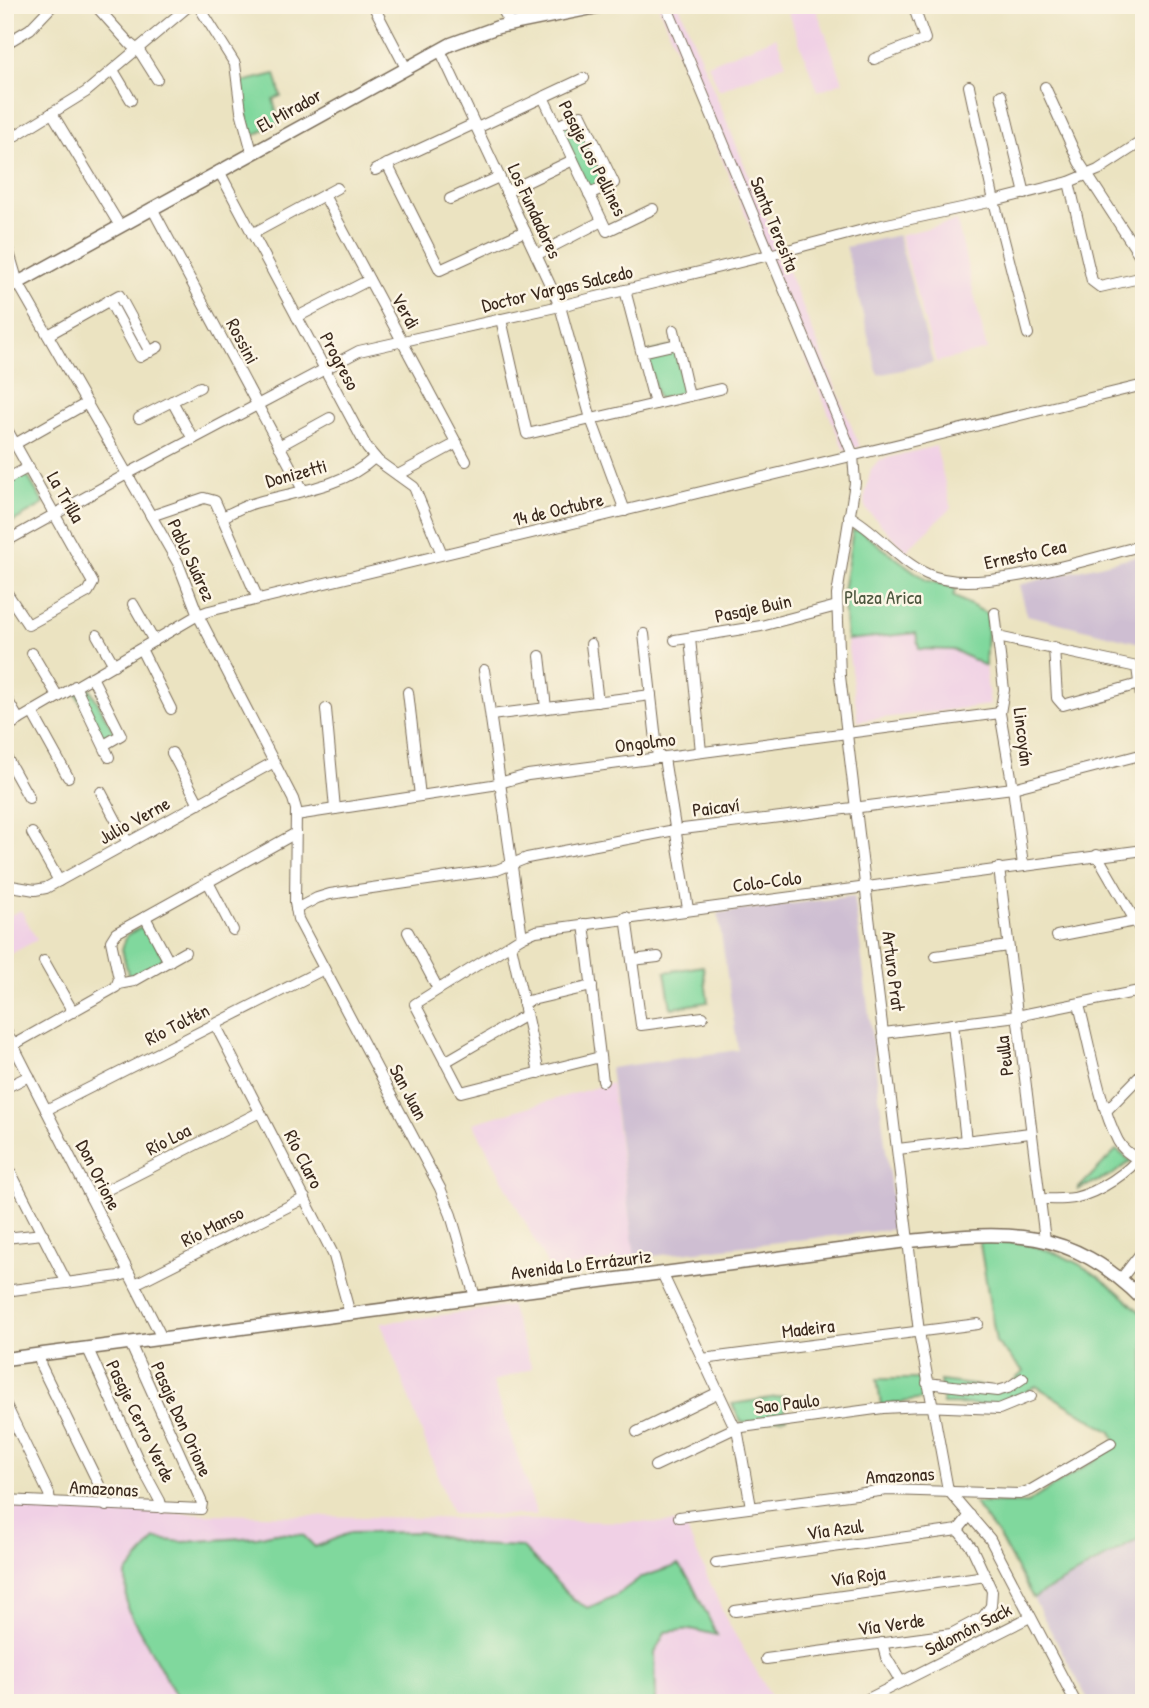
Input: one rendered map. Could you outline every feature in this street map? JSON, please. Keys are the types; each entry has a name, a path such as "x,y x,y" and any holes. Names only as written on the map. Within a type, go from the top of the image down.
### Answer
{"main road":[{"name":"El Mirador","path":"5,289 440,50 474,34 511,24 575,8 607,5"},
{"name":"Avenida Lo Errázuriz","path":"5,1359 910,1241 997,1234 1045,1240 1086,1256 1144,1301"}],"street":[{"path":"95,5 144,56 157,79"},
{"path":"5,142 86,92 190,5"},
{"path":"198,5 235,64 241,111 252,152"},
{"path":"373,5 406,68"},
{"path":"500,5 511,24"},
{"name":"Santa Teresita","path":"666,5 853,455"},
{"path":"874,59 925,39 913,5"},
{"path":"5,44 30,29 48,7"},
{"name":"Los Fundadores","path":"440,50 560,306 592,419 625,511"},
{"path":"113,70 131,100"},
{"path":"375,170 584,78"},
{"path":"969,86 994,201 1028,334"},
{"path":"1045,87 1079,162 1144,262"},
{"path":"1001,95 1024,194"},
{"name":"Pasaje Los Pellines","path":"543,97 607,231 653,209"},
{"path":"52,113 120,226"},
{"path":"557,126 581,115 614,183 589,194"},
{"name":"Doctor Vargas Salcedo","path":"5,542 359,351 560,306 878,226 1069,182 1088,175 1144,140"},
{"path":"506,192 573,160"},
{"path":"387,164 440,270 525,231"},
{"name":"Progreso","path":"219,171 374,458 409,482 417,491 442,554"},
{"path":"450,199 499,177"},
{"path":"1069,182 1092,281 1100,287 1144,277"},
{"path":"253,234 337,188"},
{"name":"Verdi","path":"324,195 466,461"},
{"name":"Rossini","path":"152,208 303,490"},
{"path":"536,255 602,221"},
{"name":"Pablo Suárez","path":"5,239 18,282 178,563 198,615 293,799 296,815 296,909"},
{"path":"297,317 369,280"},
{"path":"625,290 655,404"},
{"path":"48,335 114,298 149,352"},
{"path":"501,319 527,434 720,389"},
{"path":"674,330 689,396"},
{"path":"642,352 677,344"},
{"name":"14 de Octubre","path":"5,728 198,615 1144,384"},
{"path":"139,418 201,387"},
{"path":"172,401 193,439"},
{"path":"15,444 87,403"},
{"path":"279,446 330,418"},
{"name":"La Trilla","path":"5,426 92,578 93,586 88,592 28,625 5,590"},
{"path":"398,475 457,443"},
{"name":"Arturo Prat","path":"853,455 856,474 839,572 837,606 840,676 919,1332 948,1490"},
{"name":"Donizetti","path":"223,517 251,504 336,481 374,458"},
{"path":"5,480 29,467"},
{"path":"151,516 208,498 217,503 258,599"},
{"name":"Ernesto Cea","path":"849,516 911,565 928,575 948,581 1003,579 1144,545"},
{"path":"133,604 154,641"},
{"name":"Pasaje Buin","path":"675,640 761,626 837,606"},
{"name":"Lincoyán","path":"995,613 1004,690 1000,713 1023,865"},
{"path":"644,634 661,758 688,909"},
{"path":"97,635 114,664"},
{"path":"998,636 1137,667 1144,720"},
{"path":"690,638 701,752"},
{"path":"591,644 598,702"},
{"path":"1054,647 1057,698 1063,705 1139,684"},
{"path":"141,649 172,709"},
{"path":"32,653 58,697"},
{"path":"540,656 547,708"},
{"path":"484,670 522,937"},
{"path":"93,677 121,735 104,745"},
{"path":"75,686 109,757"},
{"path":"408,692 420,796"},
{"path":"491,715 651,695"},
{"path":"5,696 19,720"},
{"path":"326,709 335,809"},
{"path":"32,712 68,777"},
{"name":"Ongolmo","path":"296,815 420,796 528,775 1000,713"},
{"path":"172,753 198,804"},
{"name":"Paicaví","path":"296,909 330,894 497,870 527,858 676,830 1013,788 1144,754"},
{"path":"5,755 29,798"},
{"name":"Julio Verne","path":"5,885 39,890 59,881 274,762"},
{"path":"101,792 128,843"},
{"path":"32,833 59,881"},
{"path":"13,1045 114,990 119,976 112,946 112,938 116,933 296,833"},
{"name":"Colo-Colo","path":"445,1062 415,1004 536,931 1144,850"},
{"path":"1097,855 1144,936"},
{"name":"Peulla","path":"999,868 1045,1240"},
{"path":"208,882 233,930"},
{"name":"San Juan","path":"296,909 301,925 440,1188 451,1214 475,1297"},
{"path":"145,917 169,962"},
{"path":"626,917 641,1025 703,1017"},
{"path":"1057,936 1135,921"},
{"path":"584,924 603,1081"},
{"path":"408,932 438,989"},
{"path":"511,945 539,1073"},
{"path":"936,956 1008,946"},
{"path":"118,985 130,983 185,953"},
{"path":"632,960 658,957"},
{"path":"44,961 73,1012"},
{"name":"Río Toltén","path":"46,1110 324,969"},
{"path":"523,1002 592,986"},
{"path":"884,1033 1017,1016 1144,990"},
{"path":"1040,1199 1075,1197 1129,1170 1141,1156 1127,1152 1119,1143 1106,1111 1079,1004"},
{"path":"526,1015 445,1062 461,1092 600,1057"},
{"name":"Río Claro","path":"215,1024 334,1256 350,1314"},
{"path":"953,1024 967,1141"},
{"name":"Don Orione","path":"5,1029 162,1338"},
{"path":"1106,1111 1144,1072"},
{"path":"5,1088 29,1076"},
{"name":"Río Loa","path":"91,1198 260,1112"},
{"path":"898,1149 1030,1133"},
{"path":"5,1161 10,1180 43,1234 67,1283"},
{"name":"Río Manso","path":"135,1284 305,1198"},
{"path":"5,1238 43,1234"},
{"path":"1120,1280 1144,1249"},
{"path":"5,1291 129,1273"},
{"path":"662,1273 735,1427 742,1450 751,1507"},
{"name":"Madeira","path":"702,1359 978,1324"},
{"name":"Pasaje Don Orione","path":"130,1343 202,1503 201,1508"},
{"name":"Pasaje Cerro Verde","path":"88,1349 162,1508"},
{"path":"39,1355 41,1366 104,1495 106,1506"},
{"path":"927,1383 997,1391 1008,1388 1023,1378"},
{"path":"637,1432 718,1393"},
{"name":"Sao Paulo","path":"655,1466 735,1427 883,1408 932,1406 991,1410 1011,1406 1031,1396"},
{"path":"5,1402 49,1494 50,1503"},
{"name":"Amazonas","path":"679,1517 887,1490 1023,1493 1111,1443"},
{"name":"Salomón Sack","path":"860,1703 1030,1617 990,1539 948,1490"},
{"name":"Amazonas","path":"5,1500 201,1508"},
{"path":"958,1530 970,1515"},
{"name":"Vía Azul","path":"716,1563 958,1530"},
{"name":"Vía Verde","path":"766,1659 951,1634 983,1617 990,1609 993,1597 986,1576 958,1530"},
{"name":"Vía Roja","path":"735,1611 986,1576"},
{"path":"1030,1617 1076,1703"},
{"path":"882,1643 886,1657 901,1682"}],"shaded area":[{"path":"658,5 679,5 860,447 844,450"},
{"path":"785,5 815,5 843,82 818,91"},
{"path":"776,37 786,64 719,90 708,64"},
{"path":"957,221 987,350 936,362 900,235"},
{"path":"898,235 933,363 878,375 846,247"},
{"path":"936,446 951,508 906,551 866,509 864,500 871,469 879,460"},
{"path":"1144,554 1144,644 1027,615 1019,585"},
{"path":"916,633 919,648 954,650 985,666 990,705 858,721 847,640"},
{"path":"854,896 896,1229 635,1258 610,1068 738,1050 718,913"},
{"path":"5,904 11,915 21,910 37,940 5,957"},
{"path":"611,1083 635,1258 550,1270 473,1123"},
{"path":"510,1306 532,1368 493,1382 537,1515 452,1514 381,1323"},
{"path":"5,1507 209,1514 684,1523 726,1619 775,1703 5,1703"},
{"path":"1144,1536 1144,1703 1090,1703 1033,1598"}],"green space":[{"path":"275,74 281,96 273,99 279,122 251,137 242,82"},
{"path":"580,116 613,182 589,193 558,127"},
{"path":"675,346 684,393 658,399 646,353"},
{"path":"25,472 44,504 5,526 5,484"},
{"name":"Plaza Arica","path":"853,530 860,531 926,580 956,588 953,596 988,614 985,666 954,650 919,649 916,633 847,640 843,592"},
{"path":"88,685 115,734 102,741 75,692"},
{"path":"147,924 164,959 129,978 122,949 127,935"},
{"path":"703,966 708,1002 671,1008 665,972"},
{"path":"1116,1150 1131,1161 1112,1175 1077,1190"},
{"path":"979,1238 1027,1244 1065,1257 1107,1283 1144,1316 1144,1536 1033,1598 998,1535 974,1503 1027,1503 1118,1445 1111,1432 1036,1386 1004,1405 943,1404 940,1381 1005,1387 1024,1372 996,1342"},
{"path":"877,1379 920,1379 924,1399 881,1405"},
{"path":"784,1396 786,1418 741,1422 732,1404"},
{"path":"419,1532 477,1545 522,1547 574,1600 588,1608 617,1595 640,1578 678,1565 690,1580 717,1635 691,1629 665,1632 655,1653 656,1703 180,1703 127,1608 126,1574 155,1539 184,1542 257,1537 274,1533 303,1535 315,1547 349,1533"}]}
